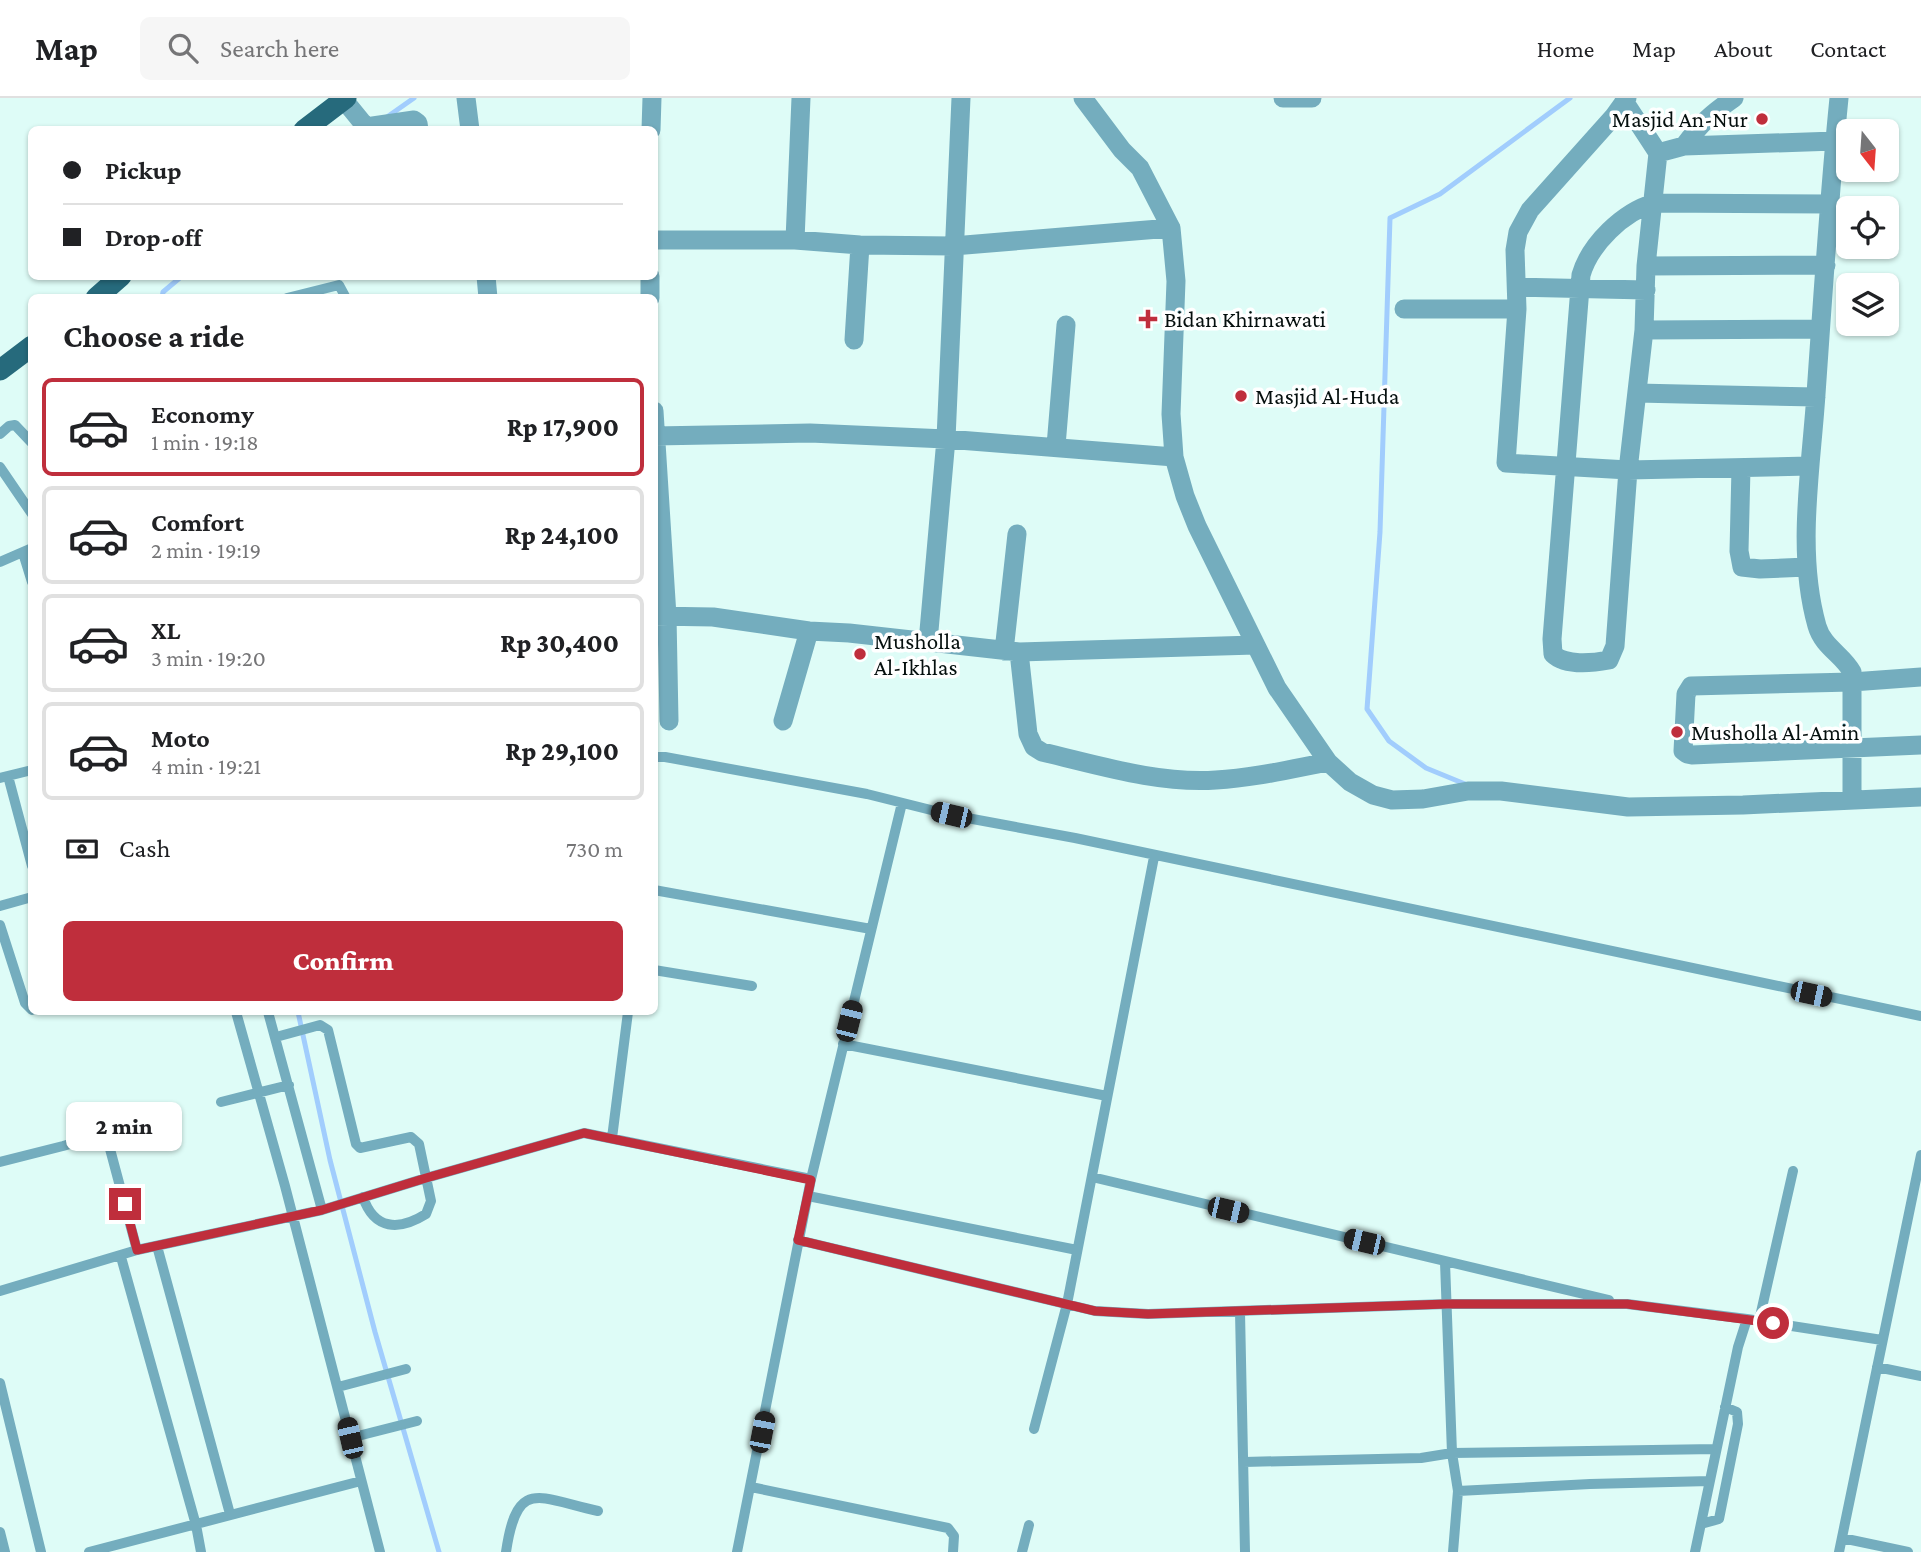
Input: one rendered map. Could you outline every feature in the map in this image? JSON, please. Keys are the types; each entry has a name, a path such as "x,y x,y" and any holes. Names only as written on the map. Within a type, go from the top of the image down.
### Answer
{"main road":[{"path":"309,126 345,99"},
{"path":"101,294 116,280"},
{"path":"0,370 28,349"}],"street":[{"path":"466,98 470,126"},
{"path":"651,126 652,98"},
{"path":"795,240 801,98"},
{"path":"928,642 946,439 961,98"},
{"path":"1083,98 1139,168 1171,229 1176,281 1171,414 1174,457 1197,526 1277,688 1328,762 1350,782 1362,790 1392,800 1409,801 1480,791 1501,791 1628,807 1921,797"},
{"path":"1283,98 1312,98"},
{"path":"1684,146 1697,127 1734,98"},
{"path":"1839,98 1809,466 1807,567 1818,629 1827,645 1851,669 1853,800"},
{"path":"345,99 365,126"},
{"path":"1809,466 1628,470 1566,467 1506,463 1517,309 1515,250 1521,223 1625,100 1658,153 1654,203 1646,266 1644,330 1628,470 1613,655 1604,661 1571,662 1556,658 1552,649 1566,467 1581,275 1590,254 1620,222 1638,209 1654,203 1829,204"},
{"path":"373,126 414,120 418,126"},
{"path":"1658,153 1684,146 1835,141"},
{"path":"658,240 795,240 860,245 953,246 1171,229"},
{"path":"854,340 860,245"},
{"path":"1646,266 1826,265"},
{"path":"1517,287 1646,290"},
{"path":"1404,309 1517,309"},
{"path":"1056,446 1066,325"},
{"path":"1644,330 1820,329"},
{"path":"1637,393 1816,397"},
{"path":"658,436 810,433 1056,446 1174,457"},
{"path":"1741,468 1739,551 1742,567 1807,567"},
{"path":"658,526 669,721"},
{"path":"1017,534 1011,652 1028,734 1034,747 1042,752 1162,777 1214,780 1255,776 1328,762"},
{"path":"661,616 713,617 809,631 1011,652 1255,645"},
{"path":"783,721 809,631"},
{"path":"1921,677 1852,682 1692,686 1686,694 1683,751 1692,755 1921,745"}],"lane":[{"path":"303,294 339,285 344,294"},
{"path":"0,434 9,426 15,425 28,439"},
{"path":"0,467 28,508"},
{"path":"0,562 27,551"},
{"path":"658,757 853,792 1921,1016"},
{"path":"28,771 4,777 28,853"},
{"path":"737,1552 811,1180 902,803"},
{"path":"1034,1429 1067,1304 1154,857"},
{"path":"658,891 871,929"},
{"path":"0,906 28,898"},
{"path":"0,925 28,1006"},
{"path":"658,971 752,986"},
{"path":"237,1015 260,1092 380,1552"},
{"path":"269,1015 322,1210"},
{"path":"612,1138 628,1015"},
{"path":"276,1037 320,1025 328,1030 356,1144 360,1148 411,1137 419,1144 431,1201 430,1210 419,1219 390,1224 375,1219 363,1197"},
{"path":"843,1044 1107,1096"},
{"path":"221,1102 289,1085"},
{"path":"0,1162 162,1117"},
{"path":"0,1291 121,1257 137,1250 322,1210 584,1133 811,1180"},
{"path":"106,1134 137,1250"},
{"path":"1839,1552 1921,1156"},
{"path":"1759,1321 1793,1171"},
{"path":"1092,1177 1627,1304 1882,1340"},
{"path":"808,1196 1077,1250"},
{"path":"798,1240 1095,1311 1148,1314 1447,1304 1627,1304"},
{"path":"157,1246 230,1514"},
{"path":"121,1257 196,1525 201,1552"},
{"path":"1446,1262 1452,1453 1458,1491 1453,1552"},
{"path":"1240,1312 1245,1552"},
{"path":"1695,1552 1725,1407 1747,1319"},
{"path":"1877,1367 1921,1376"},
{"path":"338,1387 405,1369"},
{"path":"0,1383 41,1552"},
{"path":"1701,1524 1719,1519 1738,1424 1737,1412 1725,1407"},
{"path":"350,1438 417,1421"},
{"path":"1244,1462 1421,1458 1452,1453 1716,1449"},
{"path":"89,1552 361,1481"},
{"path":"1458,1491 1710,1481"},
{"path":"751,1486 948,1528 954,1536 953,1552"},
{"path":"506,1552 514,1513 523,1502 533,1497 598,1511"},
{"path":"1022,1552 1029,1525"},
{"path":"0,1532 5,1552"},
{"path":"1842,1538 1908,1552"}],"waterway":[{"path":"387,117 414,98"},
{"path":"1465,784 1426,768 1389,741 1367,709 1380,532 1390,218 1440,194 1570,98"},
{"path":"163,294 177,280"},
{"path":"299,1015 330,1160 375,1332 439,1552"}],"place":[{"name":"Masjid An-Nur","path":"1762,119"},
{"name":"Bidan Khirnawati","path":"1148,319"},
{"name":"Masjid Al-Huda","path":"1241,396"},
{"name":"Musholla Al-Ikhlas","path":"860,654"},
{"name":"Musholla Al-Amin","path":"1677,732"}],"route":[{"path":"125,1204 137,1250 322,1210 584,1133 811,1180 798,1240 1095,1311 1148,1314 1447,1304 1627,1304 1773,1323"}]}
